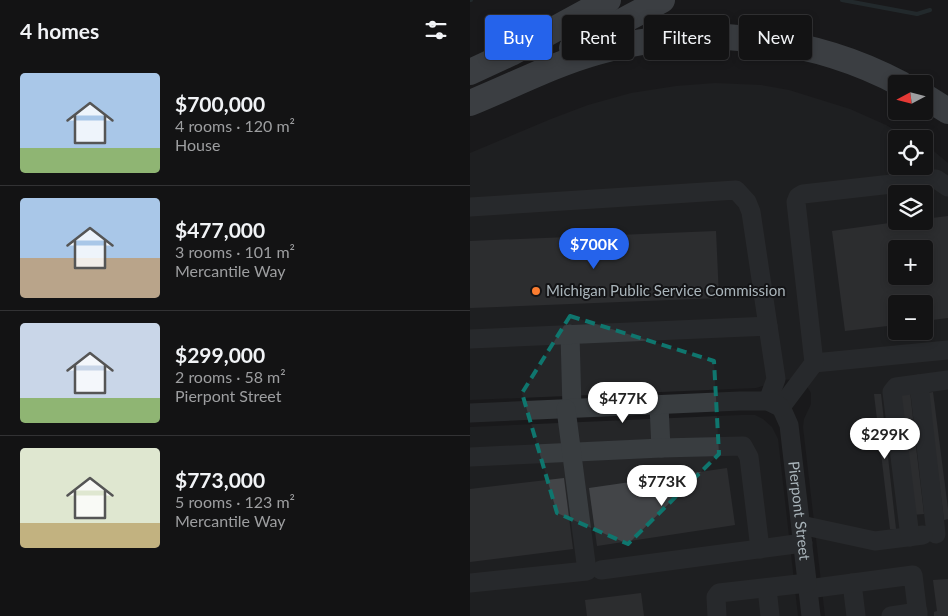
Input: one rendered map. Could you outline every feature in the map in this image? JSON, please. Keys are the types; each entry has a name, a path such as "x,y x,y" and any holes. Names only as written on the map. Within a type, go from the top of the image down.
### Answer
{"highway":[{"path":"474,70 506,47 560,15 580,0"},
{"path":"474,70 511,53 608,0"},
{"path":"470,103 662,0"},
{"path":"470,103 571,60 597,52 633,44 706,36 798,46 860,64 888,78"},
{"path":"933,102 948,111"}],"street":[{"path":"814,363 796,202 798,197 803,194 936,179 948,187"},
{"path":"470,207 736,190 747,202 751,212 776,379 775,404"},
{"path":"470,339 768,326"},
{"path":"470,583 587,571 572,452 569,409 570,334"},
{"path":"470,413 775,404 814,363 948,350"},
{"path":"910,537 892,392 896,387 948,380"},
{"path":"601,570 760,549 802,534 875,541 942,533 919,384"},
{"name":"Pierpont Street","path":"775,404 789,424 811,616"},
{"path":"660,406 661,448"},
{"path":"470,456 743,446 749,457 760,549"},
{"path":"717,616 716,598 719,593 852,583 913,575 918,614 891,616"},
{"path":"852,583 856,616"},
{"path":"767,588 770,616"}],"highlighted area":[{"path":"570,316 714,361 719,454 628,544 557,513 522,393"}],"shaded area":[{"path":"715,83 761,85 789,90 850,109 895,130 888,130 888,175 933,175 933,150 948,163 948,616 825,616 803,427 804,419 811,404 811,393 806,385 796,379 782,380 756,388 470,400 470,153 588,105 631,93 676,86"},
{"path":"755,415 763,419 772,427 778,439 798,616 470,616 470,427"}],"building":[{"path":"948,216 948,318 933,320 933,295 888,295 888,326 845,331 832,231 888,223 888,230 933,230 933,218"},
{"path":"716,231 719,298 470,308 470,241"},
{"path":"910,391 913,419 901,421 898,392"},
{"path":"933,392 948,509 948,519 944,520 928,393"},
{"path":"874,394 881,394 896,529 890,529"},
{"path":"914,430 924,514 911,515 901,432"},
{"path":"727,468 735,525 597,546 589,488"},
{"path":"564,478 573,549 470,562 470,489"},
{"path":"948,579 948,616 934,616 934,612 937,611 933,580"},
{"path":"641,593 644,616 587,616 585,600"}],"waterway":[{"path":"842,0 917,14 930,10"}],"place":[{"name":"Michigan Public Service Commission","path":"536,291"}]}
